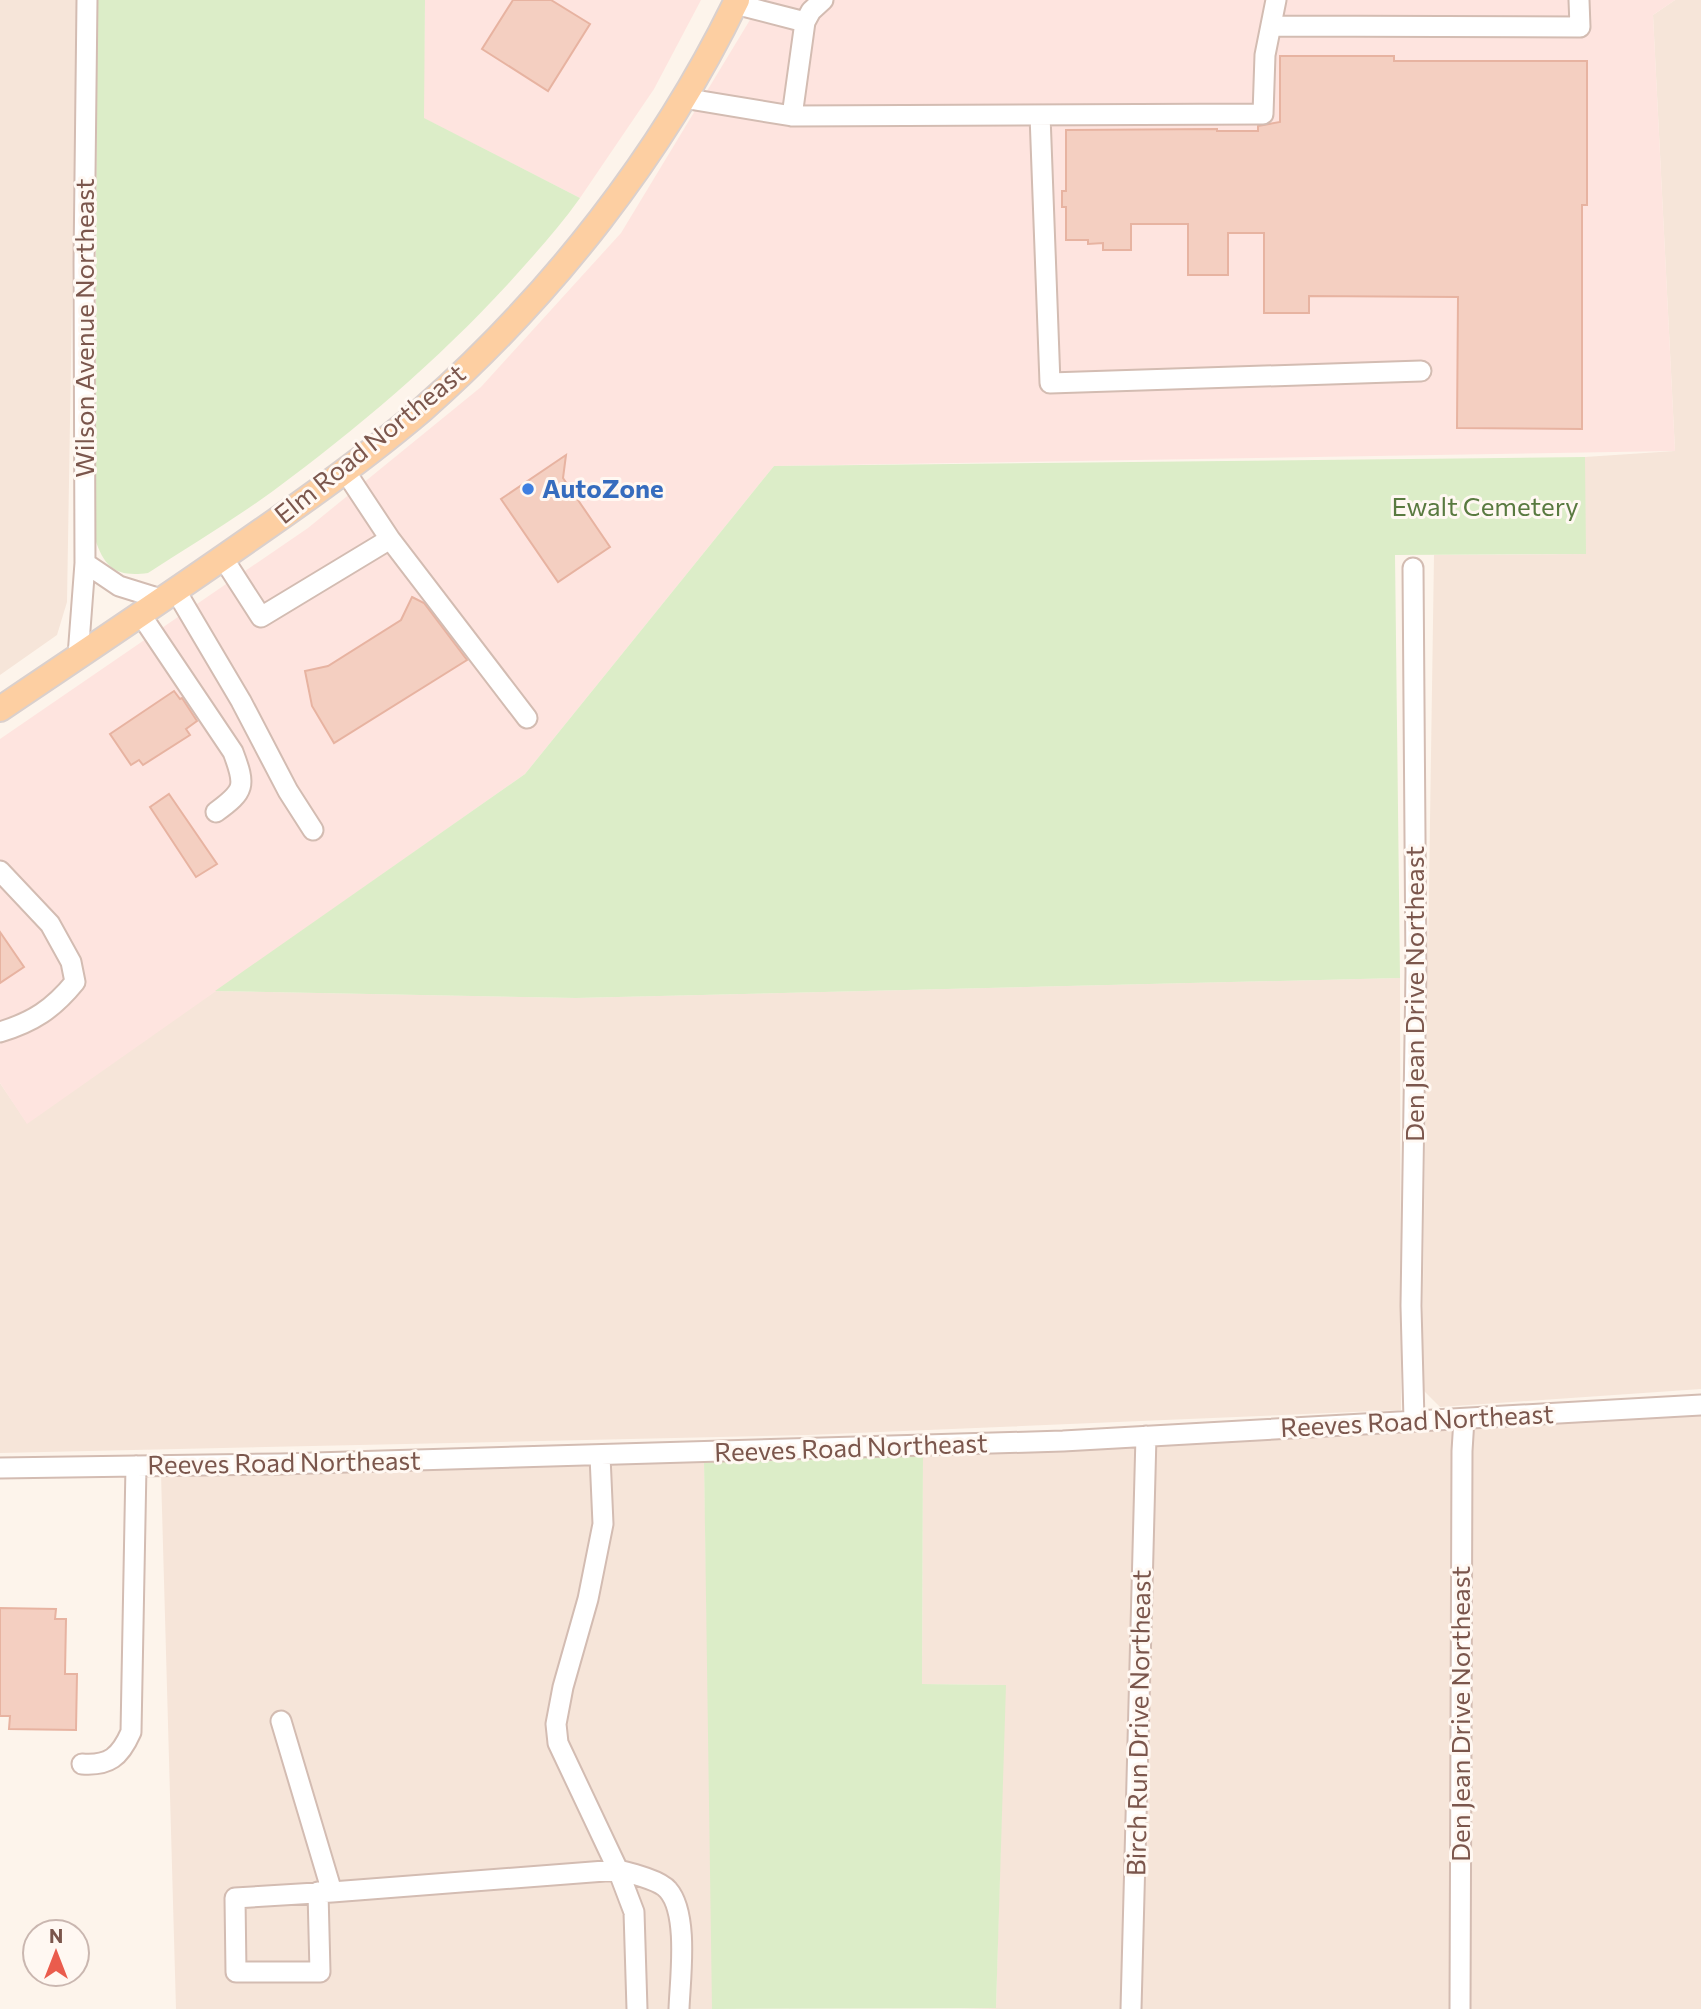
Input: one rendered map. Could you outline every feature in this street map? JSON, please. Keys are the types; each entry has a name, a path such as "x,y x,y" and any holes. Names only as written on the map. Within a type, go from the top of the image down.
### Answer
{"main road":[{"name":"Elm Road Northeast","path":"0,709 170,595 345,471 422,409 469,366 523,310 598,222 637,170 683,98 736,2"}],"street":[{"name":"Wilson Avenue Northeast","path":"78,656 85,563 84,263 88,0"},
{"path":"792,116 805,22 811,10 823,0"},
{"path":"683,98 792,116 1263,114 1265,55 1276,0"},
{"path":"1271,26 1580,27 1579,0"},
{"path":"736,2 805,22"},
{"path":"1040,115 1050,383 1421,371"},
{"path":"345,471 390,539 527,718"},
{"path":"223,558 261,617 390,539"},
{"path":"85,563 119,586 170,595 241,701 288,791 313,830"},
{"name":"Den Jean Drive Northeast","path":"1413,568 1416,971 1411,1306 1414,1420"},
{"path":"141,615 233,752 242,782 237,797 216,811"},
{"path":"0,871 50,924 71,962 75,982 62,999 27,1024 0,1032"},
{"name":"Reeves Road Northeast","path":"0,1468 919,1446 1701,1405"},
{"name":"Den Jean Drive Northeast","path":"1460,2009 1464,1419"},
{"name":"Birch Run Drive Northeast","path":"1131,2009 1146,1436"},
{"path":"600,1455 603,1524 588,1599 563,1687 556,1724 558,1744 618,1870 634,1912 637,2009"},
{"path":"82,1764 99,1765 115,1756 125,1745 131,1732 135,1466"},
{"path":"281,1721 325,1892 320,1972 236,1972 235,1898 325,1892 618,1870 642,1876 668,1889 678,1909 681,1946 680,2009"}],"shaded area":[{"path":"0,0 77,0 67,602 57,635 0,675"},
{"path":"425,0 701,0 654,89 580,198 423,118"},
{"path":"762,0 1675,0 1653,15 1675,451 774,466 525,774 27,1124 0,1083 0,739 308,528 481,387 621,233"},
{"path":"1675,0 1701,0 1701,1389 1440,1407 1424,1391 1422,1354 1434,555 1585,554 1585,457 1675,451 1653,15"},
{"path":"1400,978 1401,1410 808,1435 0,1453 0,1083 27,1123 215,991 576,998"},
{"path":"1701,1413 1701,2009 961,2009 996,2008 1005,1685 922,1684 923,1454 1555,1423"},
{"path":"704,1461 714,2009 176,2009 161,1474"}],"green space":[{"path":"97,0 425,0 424,118 580,198 545,242 481,312 425,367 366,419 243,512 148,573 137,574 120,572 108,564 95,539"},
{"name":"Ewalt Cemetery","path":"1585,457 1586,554 1395,555 1400,978 576,998 215,991 525,774 774,466"},
{"path":"923,1454 922,1684 1006,1685 996,2008 712,2009 704,1461"}],"building":[{"path":"513,0 551,0 590,24 548,91 482,49"},
{"path":"1280,56 1394,56 1394,61 1587,61 1587,205 1582,205 1582,429 1457,428 1458,297 1309,296 1309,313 1264,313 1264,233 1228,233 1228,275 1188,275 1188,224 1131,224 1131,250 1103,250 1103,243 1088,244 1088,240 1066,240 1066,207 1062,207 1062,191 1066,191 1066,130 1258,131 1258,126 1280,122"},
{"path":"566,455 563,478 610,547 558,582 501,499"},
{"path":"412,597 424,603 467,660 334,743 312,706 305,671 328,666 401,620"},
{"path":"174,691 197,721 186,729 190,735 143,765 139,760 131,765 110,734"},
{"path":"169,794 217,864 196,877 150,807"},
{"path":"0,932 24,967 0,983"},
{"path":"0,1608 56,1609 55,1619 66,1619 65,1674 77,1674 76,1730 9,1729 10,1716 0,1716"}],"place":[{"name":"AutoZone","path":"528,489"}]}
